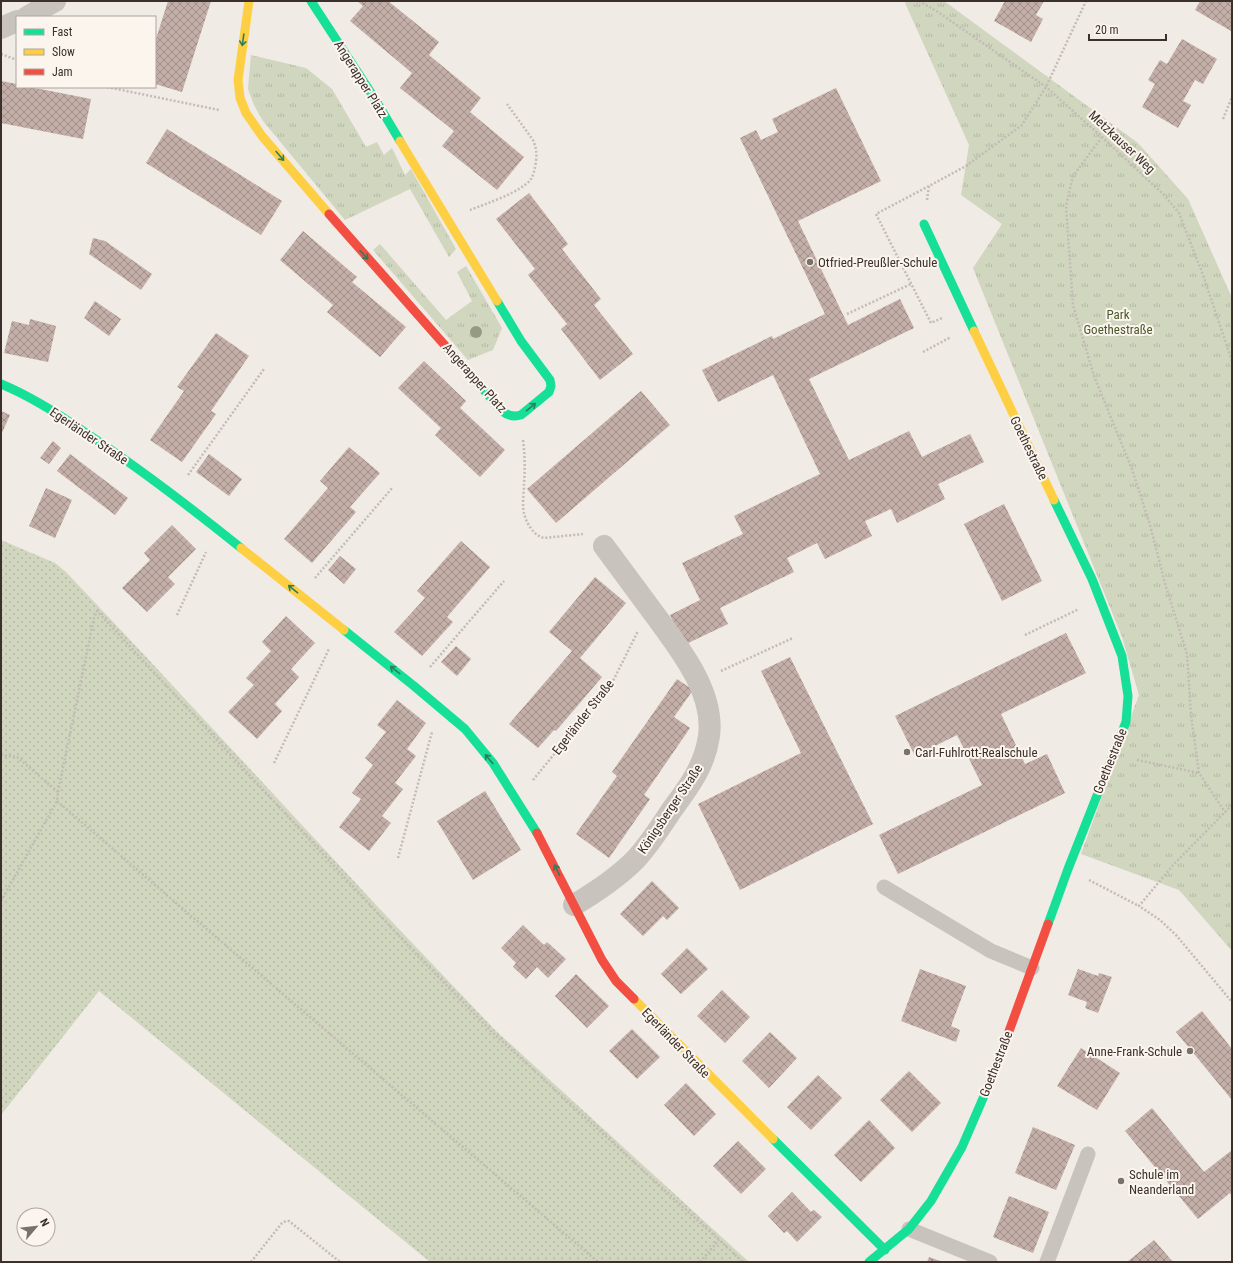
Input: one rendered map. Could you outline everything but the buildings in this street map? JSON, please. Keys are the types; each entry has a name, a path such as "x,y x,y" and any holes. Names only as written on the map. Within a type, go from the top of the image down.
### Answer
{"street":[{"path":"29,16 55,1"},
{"name":"Angerapper Platz","path":"249,1 238,80 240,98 246,113 262,136 356,246 502,411 510,416 517,417 521,415 549,392 551,386 550,380 521,341 375,99 311,1"},
{"path":"1,28 16,22"},
{"name":"Goethestraße","path":"869,1262 909,1229 931,1201 962,1147 990,1082 1068,869 1126,722 1128,696 1122,656 1092,579 975,335 924,224"},
{"name":"Egerländer Straße","path":"1,384 56,413 111,449 174,495 301,595 465,729 493,763 517,799 536,831 602,960 616,981 713,1080 885,1250"},
{"name":"Königsberger Straße","path":"574,905 606,885 636,859 648,844 699,770 705,756 709,735 709,716 704,695 691,667 604,546"}],"lane":[{"path":"884,887 991,951 1032,968"},
{"path":"1047,1262 1088,1154"},
{"path":"909,1229 990,1262"}],"path":[{"name":"Metzkauser Weg","path":"919,1 938,12 1046,87 1164,195 1179,212 1203,275 1232,361"},
{"path":"943,318 930,323 876,214 966,166 1022,125 1046,87 1086,1"},
{"path":"1,54 16,60"},
{"path":"112,88 224,111 246,113"},
{"path":"1223,119 1232,97"},
{"path":"447,219 510,194 531,180 535,169 537,155 536,146 507,104"},
{"path":"1102,137 1073,176 1066,206 1073,305 1094,376 1132,469 1150,525 1166,588 1187,654 1191,715 1199,773 1225,812"},
{"path":"924,224 930,186"},
{"path":"847,314 911,284"},
{"path":"923,352 947,340"},
{"path":"174,495 264,369"},
{"path":"525,453 523,508 524,516 533,531 540,538 580,534"},
{"path":"301,595 393,487"},
{"path":"177,615 217,528"},
{"path":"414,686 504,581"},
{"path":"1025,635 1084,606"},
{"name":"Egerländer Straße","path":"517,799 611,685 649,607"},
{"path":"1,901 57,800 94,618 97,611 413,951 492,1032 743,1262"},
{"path":"274,763 339,626"},
{"path":"698,681 793,638"},
{"path":"398,858 439,707"},
{"path":"1,755 17,757 58,792"},
{"path":"1144,762 1199,773"},
{"path":"57,800 176,904 598,1262"},
{"path":"1139,906 1174,864 1232,805"},
{"path":"1068,869 1139,906 1160,920 1176,935 1232,1002"},
{"path":"251,1262 282,1223 289,1221 340,1262"},
{"path":"700,1262 719,1240"}],"green space":[{"name":"Park Goethestraße","path":"906,1 944,1 1138,143 1188,199 1232,298 1232,951 1179,890 1081,854 1139,695 1122,637 973,268 1002,224 961,195 969,145 905,3"},
{"path":"251,55 306,68 332,89 366,147 377,142 384,155 392,148 405,175 411,169 456,249 449,257 410,189 345,220 263,121 254,105 248,89"},
{"path":"380,244 446,320 472,301 457,272 466,266 502,328 493,350 468,360 373,250"},
{"path":"1,540 55,563 66,572 377,906 495,1030 749,1262 430,1262 99,991 1,1115"}],"traffic: fast":[{"path":"311,1 375,99 400,141"},
{"path":"924,224 974,331"},
{"path":"449,350 504,413 513,416 521,415 549,392 551,386 550,380 521,341 497,301"},
{"path":"1,384 43,405 124,459 203,517 241,548"},
{"path":"1048,924 1126,722 1128,696 1122,656 1092,579 1054,500"},
{"path":"344,630 465,729 493,763 537,833"},
{"path":"869,1262 909,1229 931,1201 962,1147 990,1082 1008,1034"},
{"path":"773,1139 885,1250"}],"traffic: slow":[{"path":"249,1 238,80 240,98 246,113 262,136 329,214"},
{"path":"400,141 497,301"},
{"path":"974,331 1054,500"},
{"path":"241,548 344,630"},
{"path":"634,999 773,1139"}],"traffic: jam":[{"path":"329,214 449,350"},
{"path":"537,833 602,960 616,981 634,999"},
{"path":"1008,1034 1048,924"}],"place":[{"name":"Otfried-Preußler-Schule","path":"810,262"},
{"name":"Carl-Fuhlrott-Realschule","path":"907,752"},
{"name":"Anne-Frank-Schule","path":"1190,1051"},
{"name":"Schule im Neanderland","path":"1121,1181"}]}
